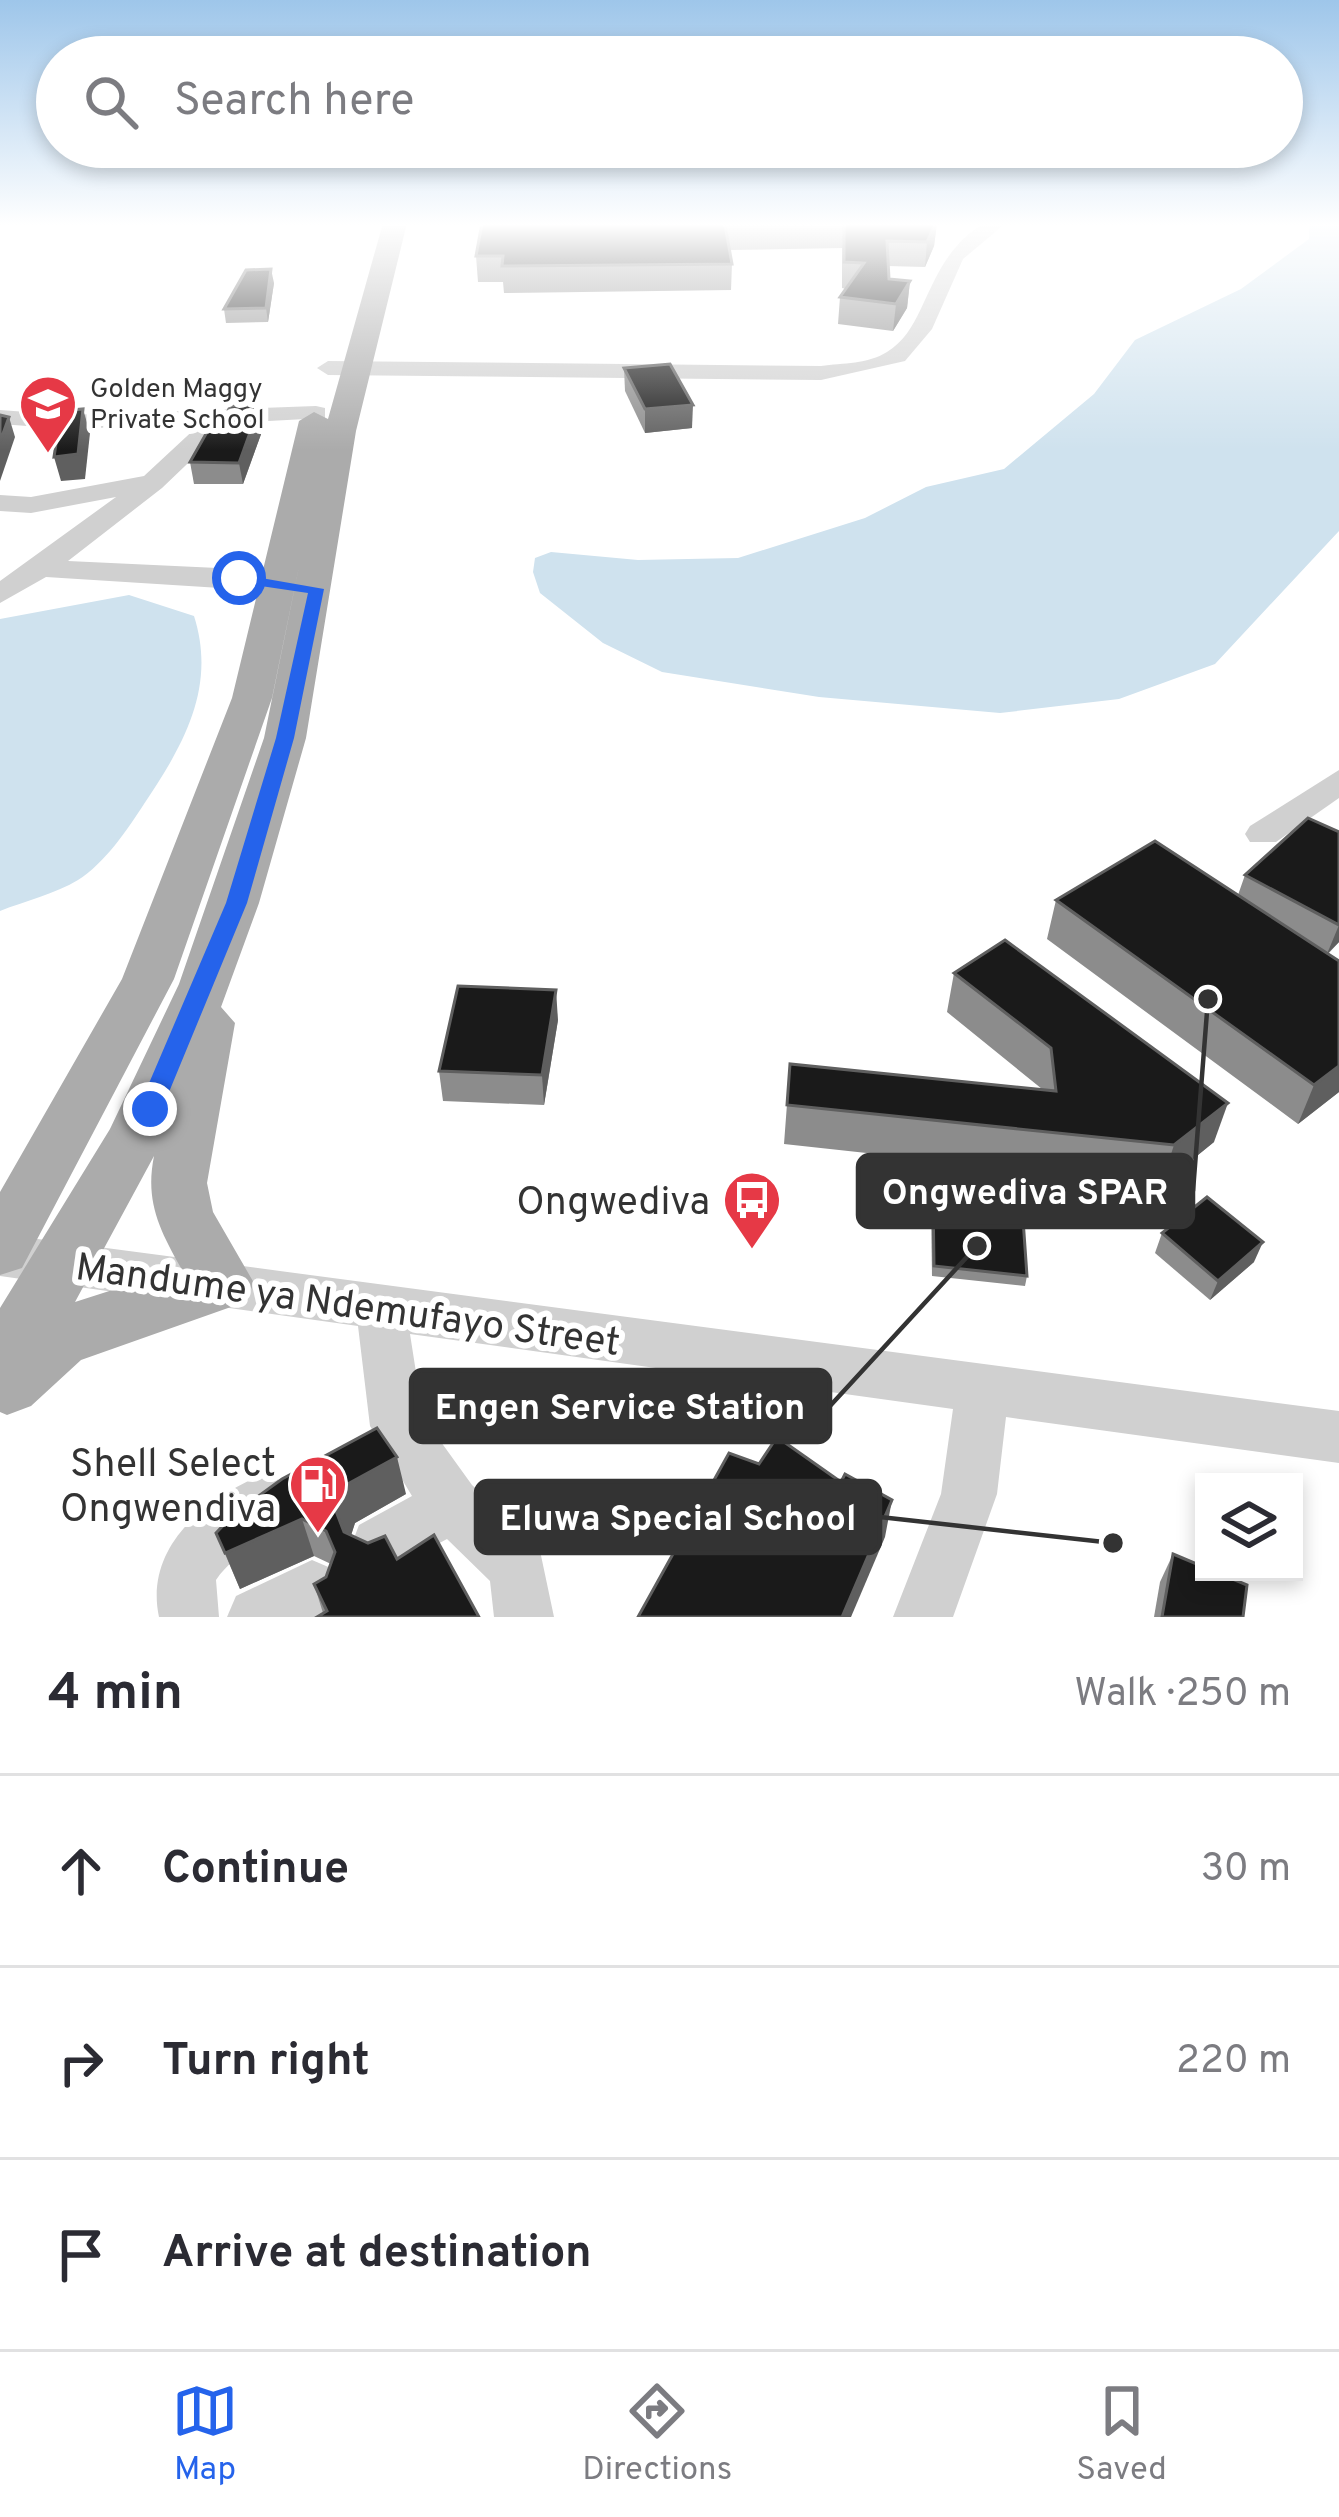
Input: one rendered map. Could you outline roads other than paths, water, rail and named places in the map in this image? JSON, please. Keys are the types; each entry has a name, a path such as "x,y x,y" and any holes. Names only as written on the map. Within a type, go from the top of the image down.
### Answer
{"main road":[{"path":"0,1252 148,979 296,587 335,458 343,368 357,298"},
{"path":"0,1390 58,1339 118,1314 223,1282 184,1217 178,1183 236,903 285,738 316,413 343,368 368,298"},
{"path":"0,1363 70,1263 150,1109 236,903"}],"street":[{"path":"343,368 821,373 896,357 917,338 931,298"},
{"path":"0,417 68,422 316,413"},
{"path":"0,594 153,482 223,416"},
{"path":"0,503 31,505 153,482"},
{"path":"40,568 239,578 296,587"},
{"path":"1263,834 1333,791"},
{"name":"Mandume ya Ndemufayo Street","path":"0,1252 223,1282 382,1310 1339,1437"},
{"path":"382,1310 378,1437 518,1567 524,1617"},
{"path":"923,1617 969,1494 982,1390"},
{"path":"189,1617 182,1599 196,1554 223,1526 300,1481"},
{"path":"380,1546 452,1504"},
{"path":"257,1617 311,1590"}],"water":[{"path":"1221,298 1339,298 1339,531 1215,664 1119,699 1000,713 819,697 662,672 603,643 540,593 533,572 535,558 551,552 638,560 738,558 865,518 926,487 1004,469 1094,394 1135,340"},
{"path":"129,595 194,616 200,642 199,692 183,738 137,814 97,865 69,885 0,911 0,619"}],"place":[{"name":"Golden Maggy Private School","path":"48,455"},
{"name":"Ongwediva SPAR","path":"1208,999"},
{"name":"Engen Service Station","path":"977,1246"},
{"name":"Ongwediva","path":"752,1251"},
{"name":"Shell Select Ongwendiva","path":"318,1535"},
{"name":"Eluwa Special School","path":"1113,1543"}]}
